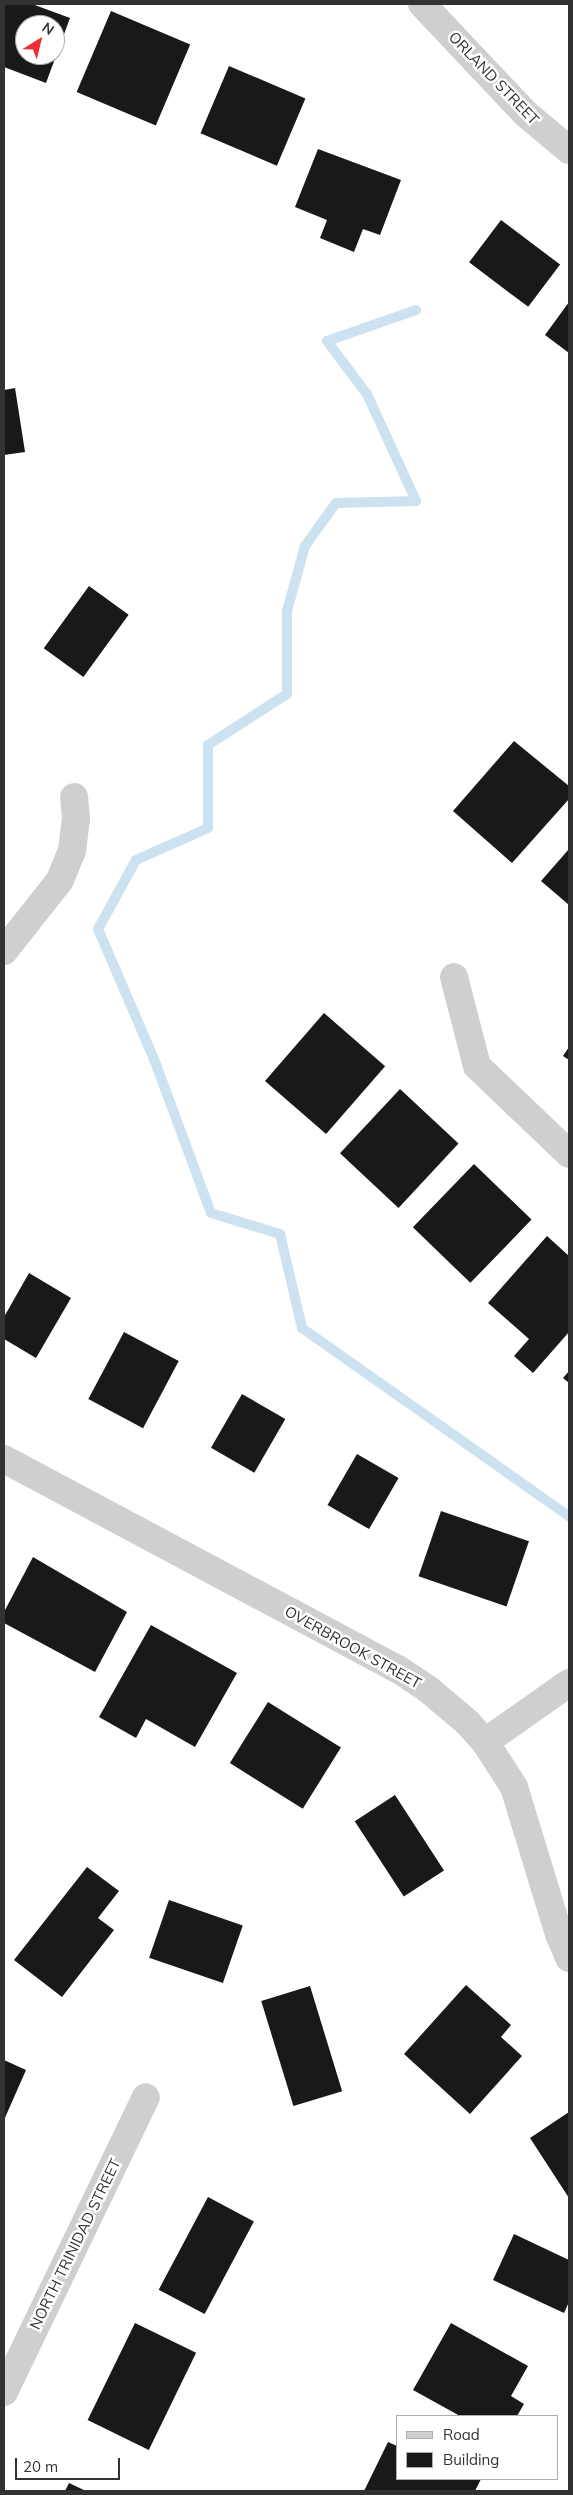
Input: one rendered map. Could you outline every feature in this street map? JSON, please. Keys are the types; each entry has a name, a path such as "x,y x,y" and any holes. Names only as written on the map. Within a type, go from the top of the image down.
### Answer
{"street":[{"name":"ORLAND STREET","path":"422,4 526,114 569,150"},
{"path":"4,951 60,880 72,850 76,819 74,797"},
{"path":"454,977 477,1066 569,1154"},
{"name":"OVERBROOK STREET","path":"4,1459 398,1670 430,1690 467,1722 485,1742 514,1787 559,1934 569,1958"},
{"path":"485,1742 569,1683"},
{"name":"NORTH TRINIDAD STREET","path":"4,2392 146,2097"}],"building":[{"path":"4,4 32,4 62,15 15,15 15,65 53,65 46,83 4,67"},
{"path":"111,11 190,45 156,126 77,92"},
{"path":"65,16 70,18 65,32"},
{"path":"229,66 305,98 277,166 200,133"},
{"path":"318,149 401,180 380,235 363,229 354,252 320,238 327,220 295,207"},
{"path":"501,220 560,265 528,307 469,262"},
{"path":"569,302 569,353 545,335"},
{"path":"15,388 25,452 4,455 4,390"},
{"path":"89,586 129,615 83,677 44,648"},
{"path":"514,741 569,786 569,799 512,863 453,811"},
{"path":"569,849 569,905 541,881"},
{"path":"324,1013 385,1066 326,1134 265,1081"},
{"path":"569,1047 569,1060 563,1056"},
{"path":"400,1089 459,1144 398,1208 340,1153"},
{"path":"474,1164 532,1220 470,1283 413,1227"},
{"path":"547,1236 569,1256 569,1332 533,1373 514,1356 529,1339 488,1303"},
{"path":"29,1273 71,1298 36,1358 4,1339 4,1317"},
{"path":"124,1332 179,1361 143,1428 88,1399"},
{"path":"569,1371 569,1383 563,1378"},
{"path":"242,1394 285,1419 254,1473 211,1448"},
{"path":"357,1454 399,1478 369,1529 327,1505"},
{"path":"441,1511 529,1541 506,1607 419,1576"},
{"path":"33,1557 127,1612 95,1672 4,1623 4,1612"},
{"path":"151,1625 237,1673 195,1747 146,1719 136,1738 99,1717"},
{"path":"268,1702 341,1748 303,1809 230,1763"},
{"path":"395,1795 444,1870 404,1897 355,1821"},
{"path":"87,1867 119,1891 98,1918 114,1930 62,1997 14,1960"},
{"path":"169,1900 243,1925 223,1983 149,1958"},
{"path":"466,1985 511,2025 501,2037 522,2056 470,2114 404,2054"},
{"path":"310,1986 342,2091 293,2106 261,2001"},
{"path":"4,2060 26,2070 4,2120"},
{"path":"569,2112 569,2198 530,2138"},
{"path":"208,2197 254,2221 205,2314 159,2290"},
{"path":"514,2234 569,2260 569,2302 564,2313 493,2280"},
{"path":"135,2323 196,2353 149,2450 88,2420"},
{"path":"451,2323 528,2366 511,2396 524,2404 518,2415 458,2415 413,2390"},
{"path":"388,2442 396,2446 396,2480 480,2480 475,2491 364,2491"},
{"path":"69,2483 86,2491 65,2491"}],"waterway":[{"path":"416,310 327,341 367,394 416,501 336,503 305,546 287,611 287,694 208,745 208,828 136,860 98,929 154,1059 211,1213 280,1234 302,1328 569,1516"}]}
